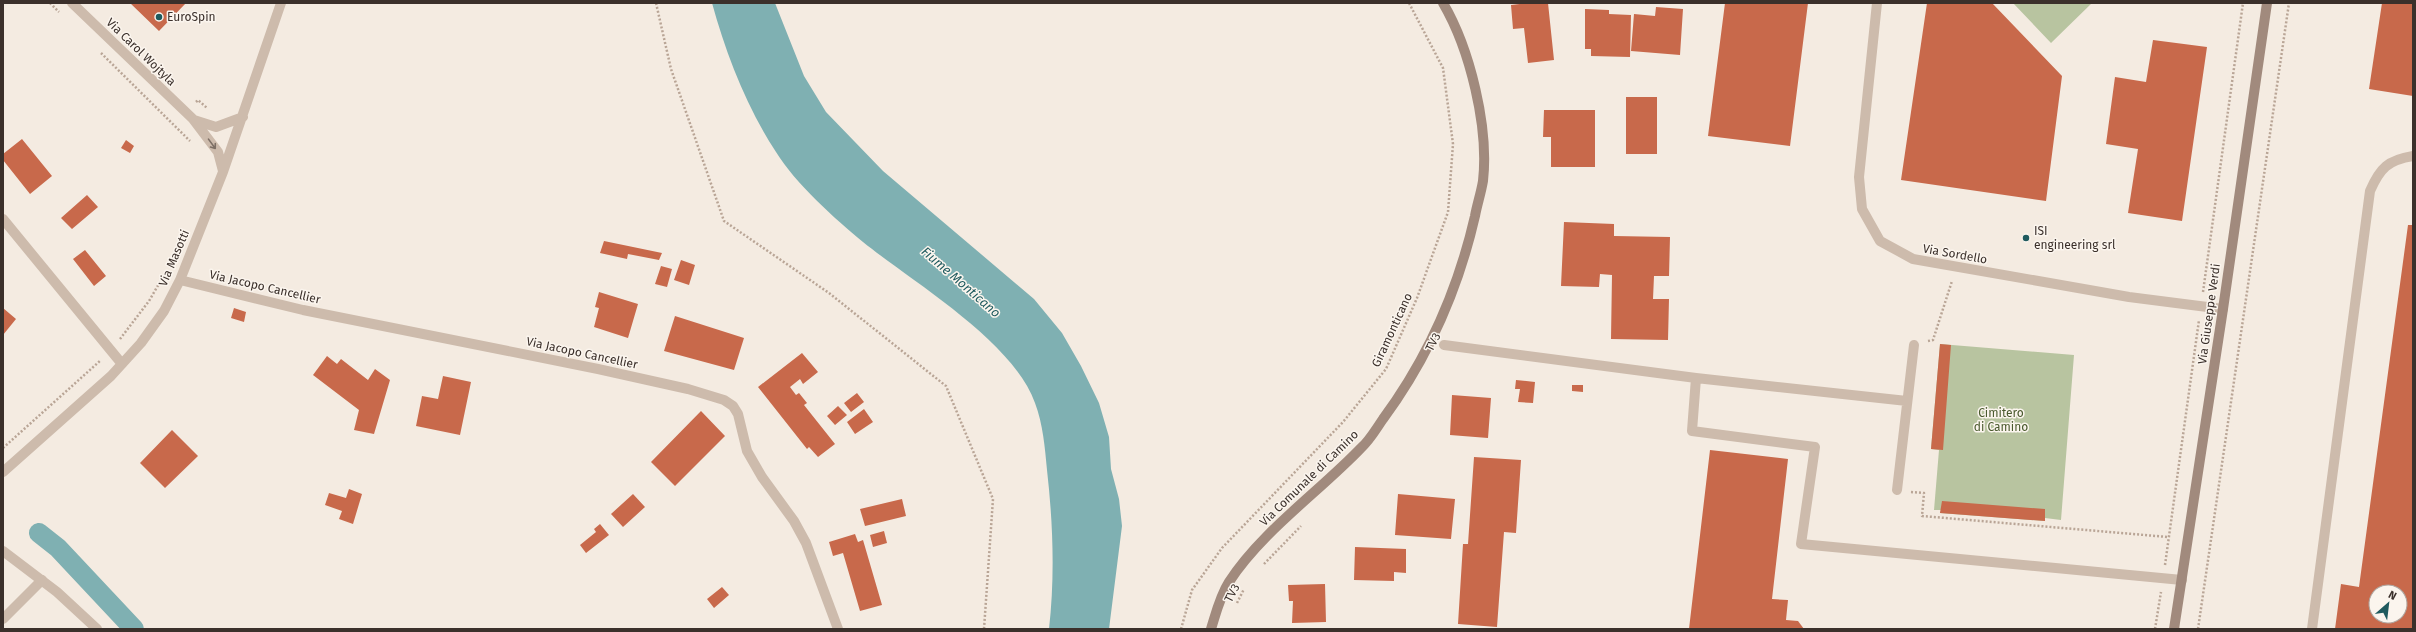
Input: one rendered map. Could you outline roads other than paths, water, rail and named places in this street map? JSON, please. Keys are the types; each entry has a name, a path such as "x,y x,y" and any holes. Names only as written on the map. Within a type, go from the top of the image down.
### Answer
{"street":[{"name":"Via Carol Wojtyla","path":"72,3 192,119 218,152 223,172"},
{"name":"Via Masotti","path":"4,472 91,396 122,364 155,324 180,280 223,172 281,3"},
{"name":"Via Comunale di Camino","path":"1211,629 1229,582 1246,560 1268,536 1363,447 1400,396 1439,326 1454,289 1468,248 1483,181 1483,132 1472,76 1452,19 1443,3"},
{"name":"Via Sordello","path":"1877,3 1859,177 1862,209 1880,241 1913,259 2129,297 2224,309"},
{"name":"Via Giuseppe Verdi","path":"2174,629 2224,309 2267,3"},
{"path":"192,119 216,127 243,117"},
{"path":"2312,629 2370,191 2376,177 2384,166 2397,158 2413,156"},
{"path":"3,219 122,364"},
{"name":"Via Jacopo Cancellier","path":"180,280 303,310 598,369 688,389 724,400 733,406 738,414 747,451 762,477 794,521 806,543 838,629"},
{"path":"1444,345 1696,378 1907,401"},
{"path":"1897,490 1914,345"},
{"path":"1696,378 1692,431 1815,447 1802,544 2182,580"},
{"path":"3,551 14,561 42,580 97,629"},
{"path":"3,557 14,561"},
{"path":"3,619 42,580"}],"water":[{"name":"Fiume Monticano","path":"712,3 775,3 804,76 826,112 883,171 1034,299 1062,333 1081,366 1099,403 1109,437 1111,469 1119,499 1122,526 1109,629 1049,629 1053,569 1051,510 1042,428 1035,403 1023,380 1006,357 984,336 960,315 852,233 804,188 784,164 765,135 738,80"}],"waterway":[{"path":"39,533 58,548 134,629"}],"place":[{"name":"EuroSpin","path":"159,17"},
{"name":"ISI engineering srl","path":"2026,238"}],"park label":[{"name":"Cimitero di Camino","path":"2001,420"}]}
